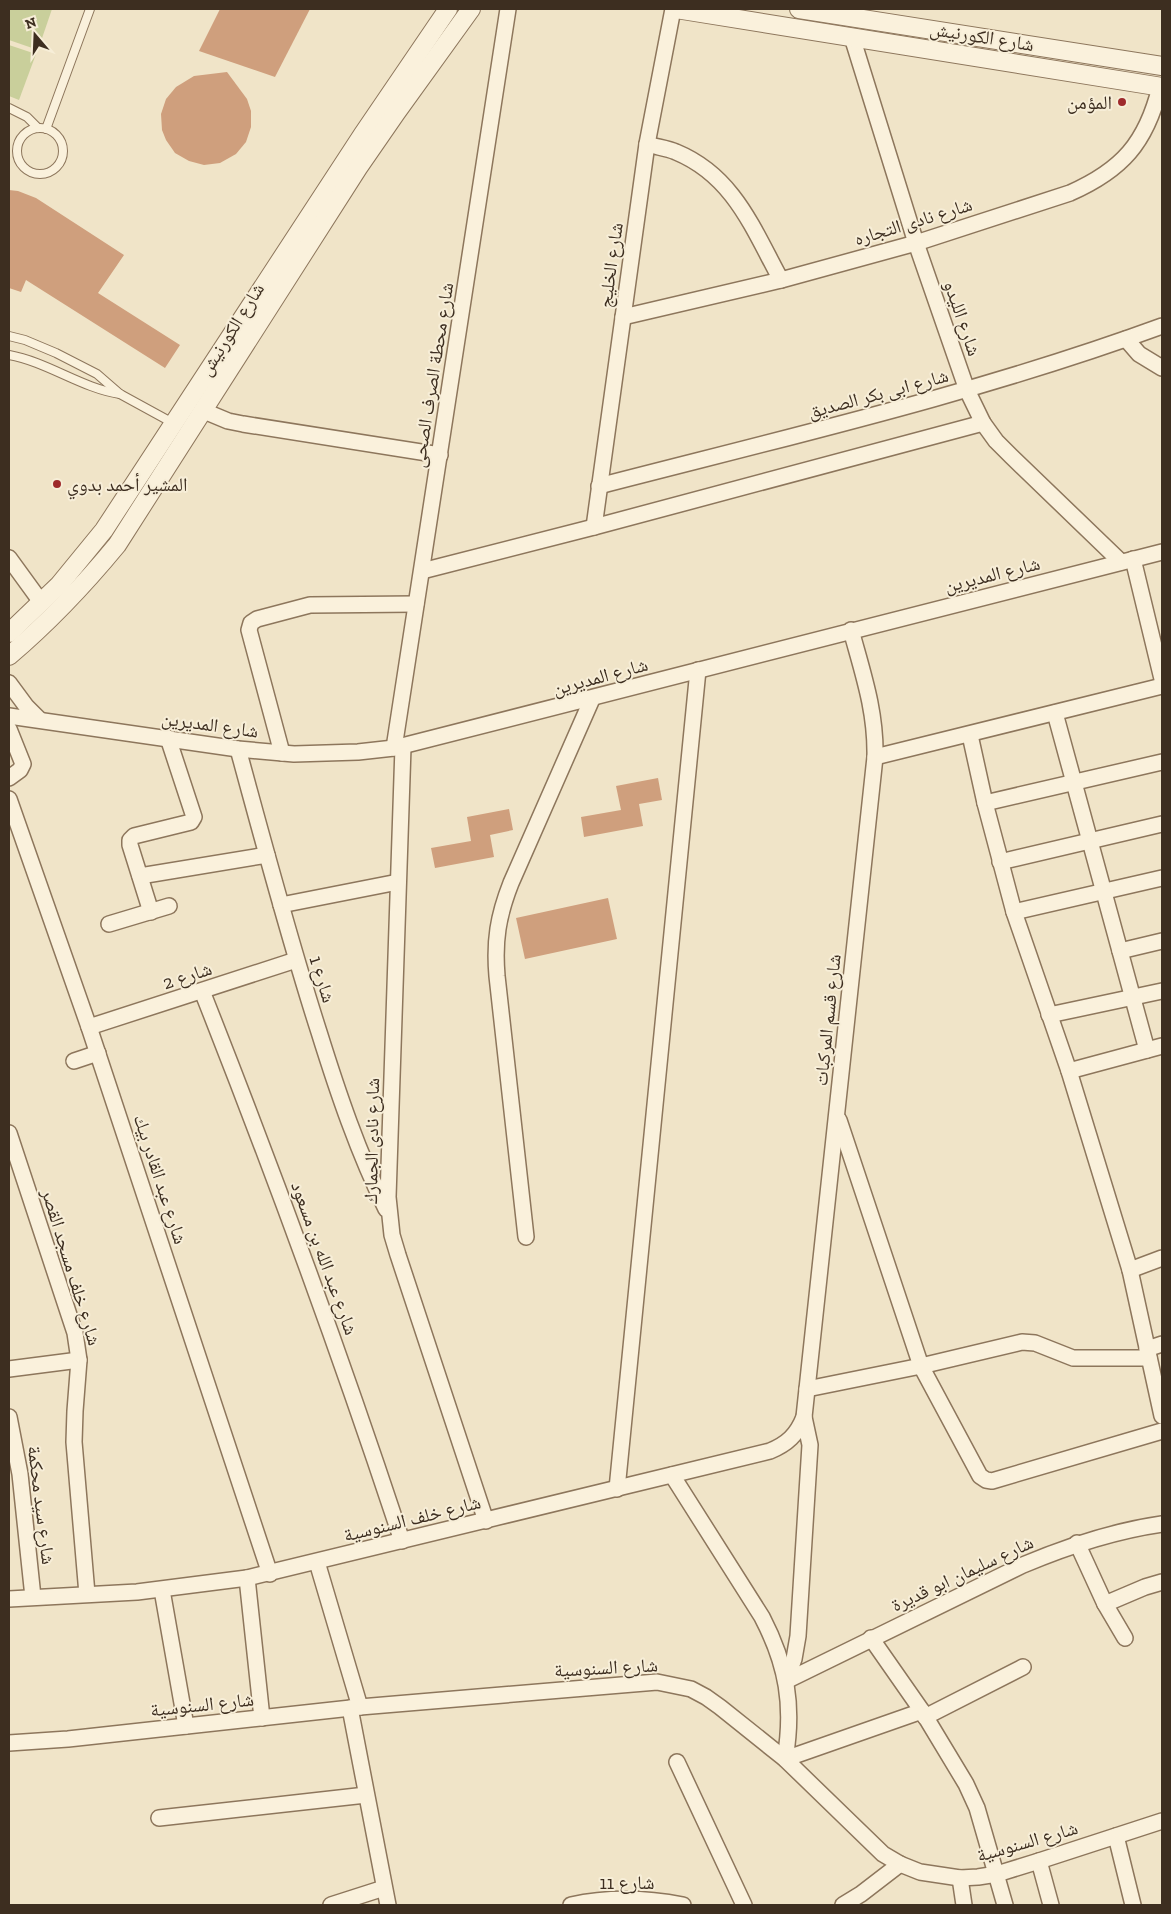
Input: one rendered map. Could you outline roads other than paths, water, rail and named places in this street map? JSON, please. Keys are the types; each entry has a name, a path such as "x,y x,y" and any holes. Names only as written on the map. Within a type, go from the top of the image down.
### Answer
{"street":[{"name":"شارع الكورنيش","path":"9,633 83,558 104,530 175,424 354,147 448,9"},
{"name":"شارع الكورنيش","path":"9,656 67,602 117,545 367,154 471,9"},
{"name":"شارع محطة الصرف الصحى","path":"398,747 416,604 508,9"},
{"name":"شارع الكورنيش","path":"674,9 1161,87"},
{"name":"شارع الخليج","path":"594,527 647,144 674,9"},
{"name":"شارع الكورنيش","path":"799,9 1162,66"},
{"name":"شارع الليدو","path":"852,36 916,243 968,390 983,423 1011,456 1127,560"},
{"name":"شارع نادى التجاره","path":"623,317 781,280 916,243 1070,194 1093,183 1114,168 1132,150 1146,129 1161,87"},
{"path":"647,144 675,152 700,164 722,182 739,203 781,280"},
{"name":"شارع ابى بكر الصديق","path":"600,486 968,390 1162,326"},
{"path":"1126,339 1140,354 1162,368"},
{"path":"204,411 228,421 244,424 440,455"},
{"path":"422,571 983,423"},
{"path":"175,424 190,433"},
{"name":"شارع المديرين","path":"9,716 238,749 282,753 326,754 398,747 1162,552"},
{"path":"9,558 41,602"},
{"path":"1127,560 1162,679"},
{"path":"282,753 249,630 251,623 257,619 310,605 416,604"},
{"name":"شارع قسم المركبات","path":"804,1417 875,757 873,715 851,630"},
{"path":"617,1489 698,670"},
{"path":"9,683 26,706 39,719"},
{"path":"875,757 1162,686"},
{"path":"526,1237 495,952 497,928 502,905 511,883 592,699"},
{"path":"1055,713 1147,1050"},
{"path":"9,729 23,764 20,770 9,778"},
{"path":"970,735 984,803 1014,912 1069,1071 1130,1270 1162,1416"},
{"path":"151,912 130,845 132,837 191,822 194,817 168,738"},
{"name":"شارع نادى الجمارك","path":"398,747 398,882 389,1215 398,1254 486,1521"},
{"name":"شارع 1","path":"238,749 296,960 346,1115 369,1174 389,1215"},
{"path":"984,803 1162,762"},
{"name":"شارع عبد القادر بيك","path":"9,799 98,1053 270,1574"},
{"path":"1000,862 1162,824"},
{"path":"140,876 267,855"},
{"path":"1014,912 1162,878"},
{"path":"281,905 398,882"},
{"path":"109,924 169,906"},
{"path":"1120,951 1162,940"},
{"name":"شارع 2","path":"89,1028 296,960"},
{"name":"شارع عبد الله بن مسعود","path":"202,991 303,1252 361,1416 402,1541"},
{"path":"1049,1015 1162,992"},
{"path":"1069,1071 1162,1046"},
{"path":"74,1061 98,1053"},
{"path":"837,1114 921,1366 980,1476 992,1481 1162,1431"},
{"name":"شارع خلف مسجد القصر","path":"9,1133 76,1333 79,1360 74,1411 74,1442 87,1594"},
{"path":"1130,1270 1162,1258"},
{"path":"807,1389 921,1366 1022,1342 1035,1343 1073,1358 1148,1353 1162,1344"},
{"path":"9,1369 79,1360"},
{"name":"شارع سيد محكمة","path":"9,1417 20,1474 33,1598"},
{"path":"786,1681 794,1659 798,1636 810,1445 804,1417"},
{"name":"شارع خلف السنوسية","path":"9,1599 162,1590 270,1574 770,1451 781,1447 791,1439 799,1429 804,1417"},
{"path":"672,1475 762,1617 781,1659 790,1709 786,1759 924,1714 1023,1667"},
{"name":"شارع سليمان ابو قديرة","path":"786,1681 1023,1565 1077,1543 1162,1524"},
{"path":"1077,1543 1105,1604 1125,1638"},
{"path":"317,1562 355,1707 366,1795 388,1905"},
{"path":"247,1578 262,1718"},
{"path":"1105,1604 1162,1582"},
{"path":"162,1590 186,1726"},
{"path":"871,1638 924,1714 966,1784 977,1808 1005,1905"},
{"name":"شارع السنوسية","path":"9,1743 68,1739 355,1707 657,1682 690,1689 706,1697 786,1759 883,1854 900,1864 920,1872 960,1878 997,1874 1162,1821"},
{"path":"677,1762 744,1905"},
{"path":"159,1818 366,1795"},
{"path":"1116,1836 1133,1905"},
{"path":"1038,1861 1050,1905"},
{"path":"843,1905 861,1894 900,1864"},
{"path":"960,1878 964,1905"},
{"path":"331,1905 384,1888"},
{"name":"شارع 11","path":"571,1905 619,1899 657,1901 683,1905"}],"lane":[{"path":"42,129 90,9"},
{"path":"9,108 27,117 42,129 58,138 63,152 57,166 45,174 37,174 24,168 19,162 17,147 24,134 31,130 42,129"},
{"path":"9,336 25,340 56,353 97,374 120,394 175,424"},
{"path":"9,355 43,365 103,392 120,394"}],"place":[{"name":"المؤمن","path":"1122,102"},
{"name":"المشير أحمد بدوي","path":"57,484"}]}
